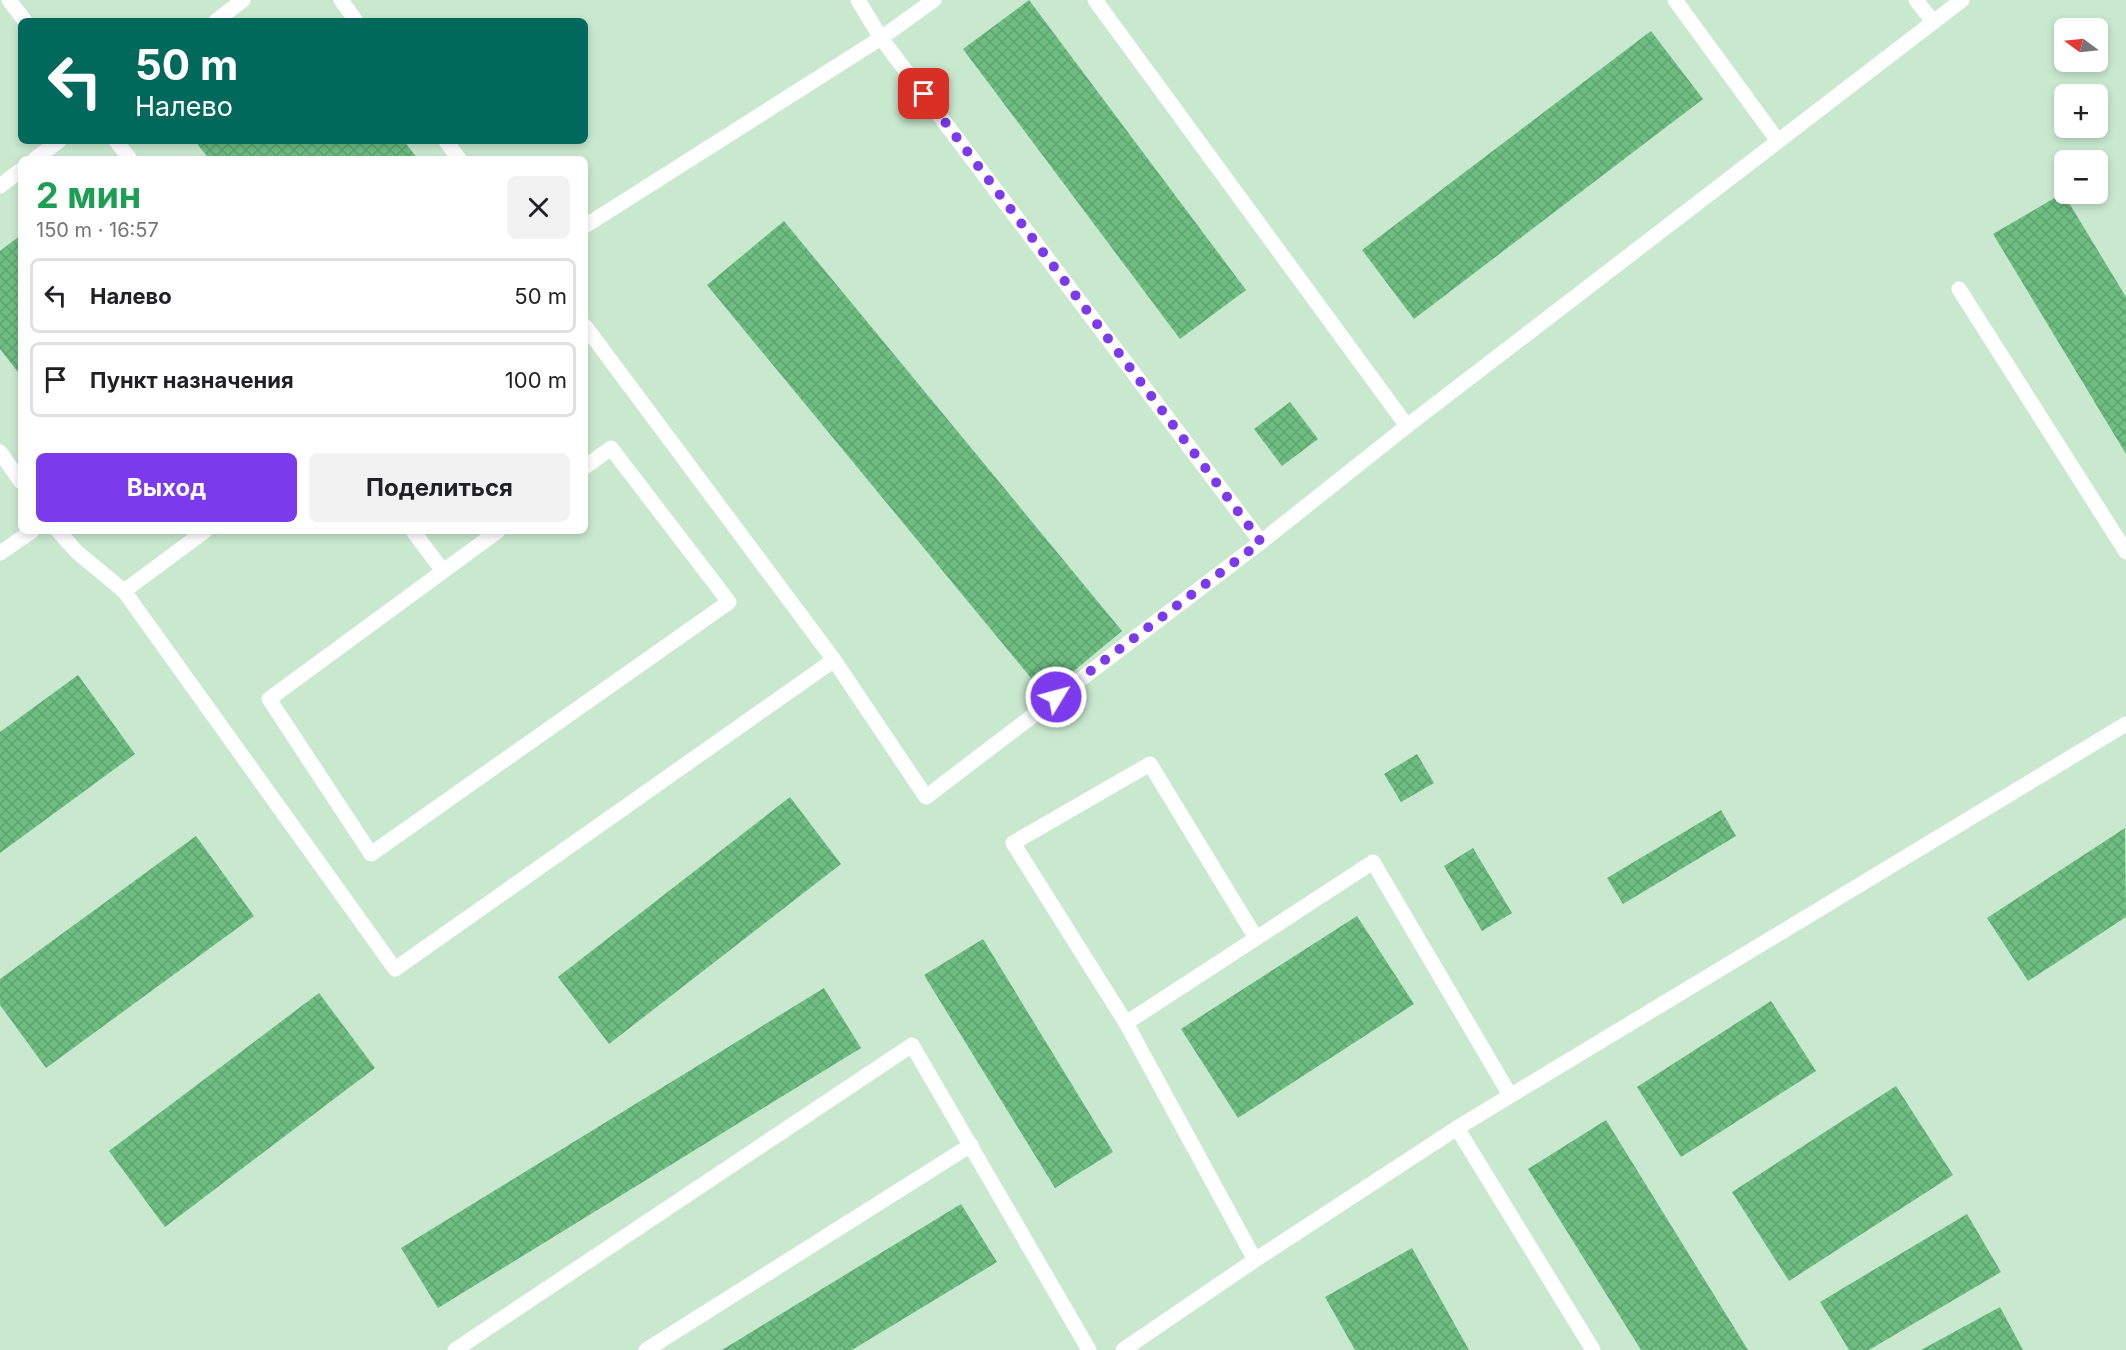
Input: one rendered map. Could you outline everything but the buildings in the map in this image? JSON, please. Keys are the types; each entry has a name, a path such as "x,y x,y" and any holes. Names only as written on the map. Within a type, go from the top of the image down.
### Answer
{"lane":[{"path":"9,0 23,18"},
{"path":"220,18 243,0"},
{"path":"341,0 354,18"},
{"path":"858,0 881,38 1261,542"},
{"path":"588,224 881,38 934,0"},
{"path":"1095,0 1407,426"},
{"path":"1675,0 1778,141"},
{"path":"1916,0 1933,22"},
{"path":"588,330 834,660 926,796 1261,542 1407,426 1962,0"},
{"path":"39,156 54,144"},
{"path":"118,144 128,156"},
{"path":"0,186 18,172"},
{"path":"1959,289 2126,552"},
{"path":"494,534 269,699 371,854 729,602 611,448 588,465"},
{"path":"0,452 18,478"},
{"path":"0,553 28,534"},
{"path":"61,534 78,553 124,591 395,969 834,660"},
{"path":"124,591 202,534"},
{"path":"415,534 444,571"},
{"path":"1123,1350 1255,1260 1457,1128 2126,724"},
{"path":"1255,1260 1126,1023 1013,843 1150,764 1256,938"},
{"path":"1126,1023 1373,862 1510,1095"},
{"path":"455,1350 912,1045 1089,1350"},
{"path":"1457,1128 1593,1350"},
{"path":"646,1350 970,1145"}],"route":[{"path":"924,94 1261,542 1056,697"}]}
